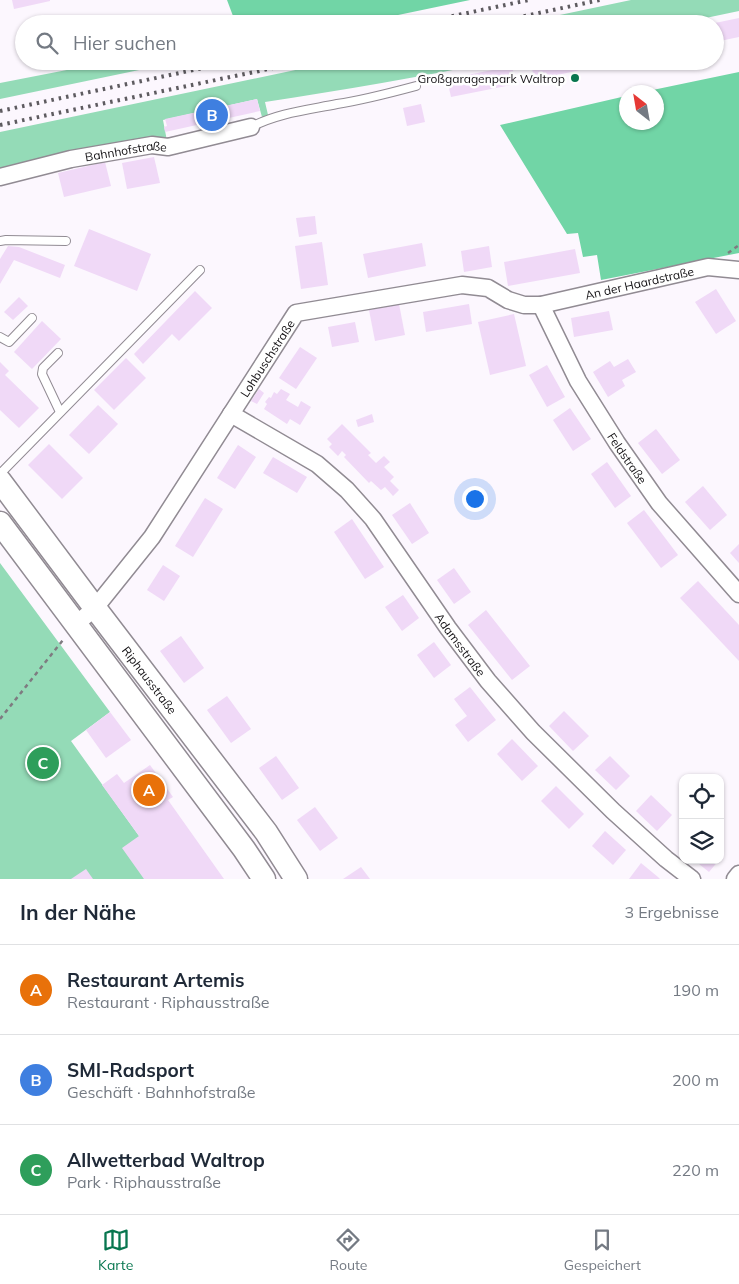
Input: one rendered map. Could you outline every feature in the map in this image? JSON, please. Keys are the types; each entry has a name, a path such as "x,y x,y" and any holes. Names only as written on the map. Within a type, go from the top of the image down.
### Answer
{"street":[{"name":"Bahnhofstraße","path":"0,177 70,159 152,145 168,147 251,127"},
{"name":"An der Haardstraße","path":"541,305 708,267 739,270"},
{"name":"Lohbuschstraße","path":"75,625 95,608 152,537 296,313 462,285 488,288 508,300 524,305 541,305"},
{"name":"Feldstraße","path":"541,305 578,381 617,443 659,503 739,594"},
{"name":"Adamsstraße","path":"231,414 317,464 347,490 373,519 448,628 488,681 527,725 613,812 666,859 692,879"},
{"name":"Riphausstraße","path":"0,481 266,832 296,879"},
{"path":"0,523 244,849 264,879"},
{"path":"735,879 739,874"}],"lane":[{"path":"251,127 283,115 387,94 416,86"},
{"path":"0,241 66,241"},
{"path":"0,474 200,270"},
{"path":"0,337 9,342 32,318"},
{"path":"58,353 43,368 42,374 60,412"}],"path":[{"path":"0,719 75,625"}],"green space":[{"path":"227,0 470,0 398,15 233,15"},
{"path":"631,0 739,0 739,11 720,15 560,15"},
{"path":"67,70 139,70 0,99 0,83"},
{"path":"295,70 451,70 265,102 268,115 262,117 257,99 163,120 167,141 0,171 0,132"},
{"path":"739,72 739,253 601,280 597,255 583,257 578,233 567,234 500,125 619,98 619,130 664,130 664,88"},
{"path":"0,563 110,712 71,741 139,836 144,879 0,879"}],"building":[{"path":"12,0 50,0 50,1 14,9"},
{"path":"739,18 739,37 724,40 724,21"},
{"path":"492,70 513,70 516,84 451,97 447,79"},
{"path":"532,70 580,70 534,80"},
{"path":"257,99 260,111 165,132 164,127 167,126 165,119"},
{"path":"421,104 425,122 407,126 403,108"},
{"path":"154,157 160,183 127,189 122,163"},
{"path":"105,162 111,186 64,197 58,173"},
{"path":"315,216 317,234 299,237 296,218"},
{"path":"89,229 151,254 137,291 74,266"},
{"path":"322,242 328,285 301,289 295,246"},
{"path":"422,243 426,266 368,278 363,254"},
{"path":"8,246 19,247 65,265 60,278 14,260 0,284 0,259"},
{"path":"489,246 492,267 464,272 461,251"},
{"path":"575,249 580,273 508,286 504,262"},
{"path":"716,289 736,321 716,334 695,302"},
{"path":"195,291 212,308 179,341 172,334 143,364 134,354"},
{"path":"19,297 28,306 13,320 4,312"},
{"path":"399,304 405,335 375,341 369,310"},
{"path":"469,304 472,324 426,332 423,312"},
{"path":"609,311 613,330 574,337 571,318"},
{"path":"514,314 526,366 490,375 478,322"},
{"path":"42,321 61,339 32,369 14,352"},
{"path":"355,322 359,342 332,347 328,327"},
{"path":"300,347 317,358 296,389 279,378"},
{"path":"126,358 146,378 114,410 94,390"},
{"path":"628,359 636,372 622,380 625,386 608,397 593,372 610,361 614,367"},
{"path":"0,362 9,371 5,375 39,408 19,428 0,410"},
{"path":"547,365 565,397 547,407 529,375"},
{"path":"259,389 264,393 257,404 251,401"},
{"path":"281,389 290,394 286,400 298,407 301,401 311,407 300,425 290,419 287,424 264,409 267,404 265,402 269,397 271,398 274,392 277,394"},
{"path":"98,405 118,424 89,454 69,435"},
{"path":"570,408 591,439 573,451 553,420"},
{"path":"372,414 374,422 358,427 356,420"},
{"path":"342,424 371,453 368,455 376,463 384,456 390,462 384,467 394,477 390,481 399,490 393,496 385,487 381,490 371,481 369,483 344,457 346,455 342,451 338,456 329,447 332,444 327,439"},
{"path":"656,429 680,460 662,474 638,443"},
{"path":"49,444 83,478 62,499 28,465"},
{"path":"238,445 256,457 235,489 217,478"},
{"path":"273,457 307,477 297,493 263,473"},
{"path":"607,462 631,496 615,508 591,474"},
{"path":"703,486 727,515 710,530 685,502"},
{"path":"205,498 223,509 193,557 175,546"},
{"path":"410,503 429,533 412,544 392,515"},
{"path":"644,510 678,555 661,568 627,523"},
{"path":"352,519 384,567 365,579 334,532"},
{"path":"739,544 739,563 730,553"},
{"path":"163,565 180,576 164,601 147,590"},
{"path":"454,568 471,592 454,604 437,580"},
{"path":"698,581 739,625 739,661 680,598"},
{"path":"403,595 419,618 402,631 385,607"},
{"path":"486,610 530,666 512,680 468,625"},
{"path":"181,636 204,668 184,683 160,651"},
{"path":"434,642 451,665 434,678 417,655"},
{"path":"470,687 496,720 468,742 455,725 467,716 454,699"},
{"path":"227,696 251,729 231,743 207,710"},
{"path":"564,711 589,736 573,751 549,726"},
{"path":"110,712 131,740 106,758 86,730"},
{"path":"512,739 538,766 522,781 497,754"},
{"path":"276,756 299,788 282,800 259,768"},
{"path":"610,756 630,776 616,790 595,770"},
{"path":"150,765 173,797 168,800 224,879 144,879 122,848 139,836 102,785 117,774 124,783"},
{"path":"556,786 584,814 569,829 541,801"},
{"path":"651,795 672,815 657,831 636,811"},
{"path":"315,807 338,838 320,851 297,820"},
{"path":"605,831 626,850 613,865 592,846"},
{"path":"641,863 658,877 660,879 629,879"},
{"path":"699,864 716,864 709,872"},
{"path":"361,867 370,879 343,879"},
{"path":"86,869 93,879 71,879"}],"railway":[{"path":"458,15 529,0"},
{"path":"529,15 600,0"},
{"path":"0,111 194,70"},
{"path":"0,125 264,70"}],"place":[{"name":"Großgaragenpark Waltrop","path":"575,78"},
{"name":"SMI-Radsport","path":"212,115"},
{"name":"Allwetterbad Waltrop","path":"43,763"},
{"name":"Restaurant Artemis","path":"149,790"}]}
